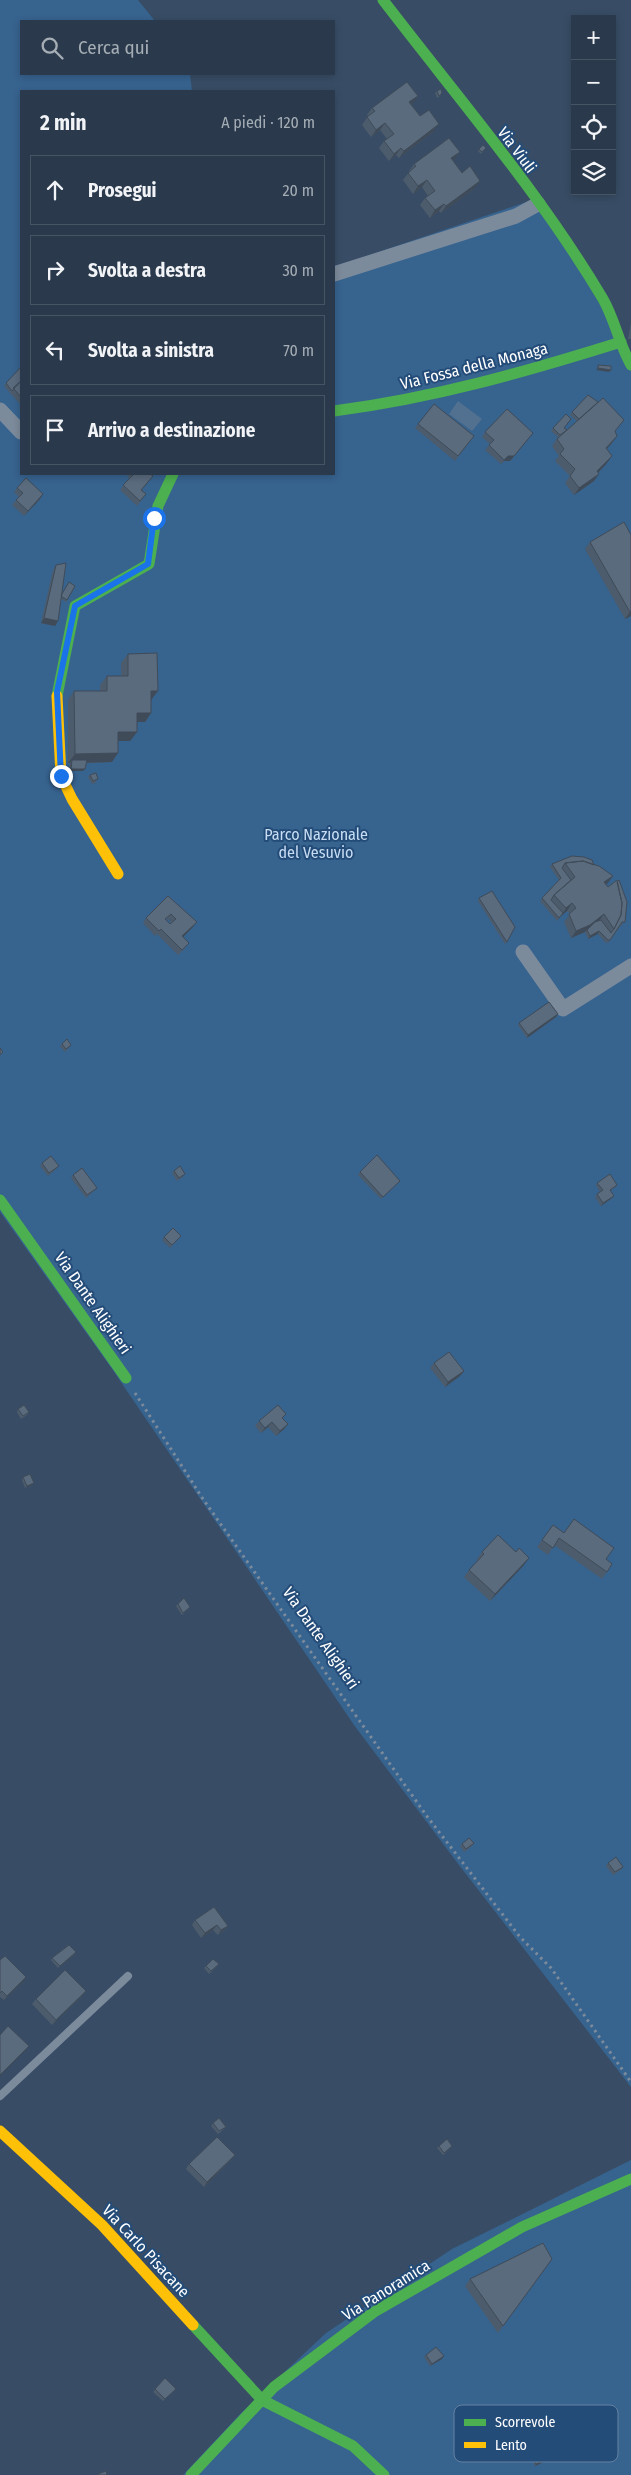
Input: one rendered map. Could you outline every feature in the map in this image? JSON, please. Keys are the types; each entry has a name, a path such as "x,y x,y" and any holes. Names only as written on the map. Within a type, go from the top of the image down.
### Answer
{"street":[{"name":"Via Viuli","path":"383,0 538,204 604,300 621,327 621,342 631,365"},
{"path":"335,274 516,216 538,204"},
{"name":"Via Fossa della Monaga","path":"335,411 380,405 508,377 621,342"},
{"path":"0,410 20,431"},
{"path":"118,874 72,799 61,776 57,692 75,606 148,564 154,518 165,485 172,475"},
{"path":"523,952 563,1009 631,966"},
{"name":"Via Dante Alighieri","path":"0,1200 126,1378"},
{"name":"Via Carlo Pisacane","path":"0,2131 102,2225 262,2400"},
{"name":"Via Panoramica","path":"191,2475 274,2387 374,2312 522,2227 631,2179"},
{"path":"262,2400 353,2446 384,2475"}],"lane":[{"path":"0,2096 128,1976"}],"path":[{"name":"Via Dante Alighieri","path":"126,1378 203,1499 426,1815 520,1937 550,1968 631,2082"}],"green space":[{"name":"Parco Nazionale del Vesuvio","path":"0,0 138,0 154,20 20,20 20,75 190,75 192,90 20,90 20,475 335,475 335,265 340,265 538,198 631,358 631,2087 459,1865 354,1725 112,1369 0,1212"},
{"path":"631,2160 631,2475 183,2475 241,2413 326,2333 452,2249"}],"shaded area":[{"path":"458,401 482,419 472,431 449,414"}],"building":[{"path":"407,82 418,96 409,102 420,116 429,110 439,124 404,151 401,148 394,154 384,141 394,134 385,123 376,130 367,117 375,111 372,108"},
{"path":"441,89 442,93 439,96 437,91"},
{"path":"449,138 460,152 451,158 462,173 470,166 480,181 446,206 444,204 435,210 425,198 435,191 427,180 418,186 408,173 416,166 414,164"},
{"path":"483,145 486,148 482,152 479,149"},
{"path":"598,365 611,366 611,370 598,368"},
{"path":"20,368 20,382 12,391 6,383"},
{"path":"20,382 20,396 13,388"},
{"path":"588,395 598,402 579,419 572,412"},
{"path":"603,398 624,420 615,431 617,436 606,448 612,456 597,471 599,474 579,488 570,476 575,469 560,454 564,449 557,439"},
{"path":"434,404 474,436 458,456 418,424"},
{"path":"507,409 533,433 514,456 508,456 504,460 489,445 494,440 485,432"},
{"path":"566,414 571,419 564,428 567,430 560,435 553,428"},
{"path":"133,475 153,476 141,490 146,494 140,501 123,485"},
{"path":"26,478 43,494 28,511 16,500 23,493 17,488"},
{"path":"624,522 631,535 631,612 590,542"},
{"path":"66,563 58,621 44,618 56,565"},
{"path":"69,582 75,586 67,600 61,596"},
{"path":"157,653 158,691 151,691 151,713 137,713 137,732 118,732 118,753 75,754 74,691 107,691 107,676 128,676 128,654"},
{"path":"72,760 87,760 85,769 71,769"},
{"path":"96,773 98,779 93,781 90,775"},
{"path":"572,856 592,860 594,865 583,861 565,863 562,868 571,880 551,900 563,913 559,918 542,898 561,878 552,864"},
{"path":"583,861 599,866 613,876 604,882 608,887 617,880 622,903 621,915 614,929 604,914 590,925 576,931 569,914 576,908 572,903 566,908 554,895 575,877 565,863"},
{"path":"619,880 627,902 625,922 622,922 610,940 599,931 590,936 587,930 595,922 601,920 611,933 614,929 621,915 622,903 617,882"},
{"path":"492,891 515,927 507,942 479,898"},
{"path":"168,896 197,922 182,936 189,943 182,950 161,929 159,931 146,918","holes":["171,914 176,919 170,924 165,919"]},
{"path":"549,1002 558,1014 528,1035 519,1023"},
{"path":"67,1039 71,1045 66,1049 62,1044"},
{"path":"377,1155 400,1181 383,1197 360,1172"},
{"path":"51,1156 59,1166 49,1173 42,1163"},
{"path":"180,1166 185,1174 179,1178 174,1171"},
{"path":"82,1168 97,1188 87,1195 73,1175"},
{"path":"610,1174 617,1185 610,1190 614,1196 603,1203 597,1194 603,1190 597,1183"},
{"path":"173,1228 181,1236 172,1245 164,1237"},
{"path":"449,1352 464,1371 448,1382 434,1363"},
{"path":"24,1405 29,1412 23,1416 18,1409"},
{"path":"278,1405 286,1414 282,1418 288,1424 280,1431 272,1422 265,1428 259,1421"},
{"path":"30,1474 34,1483 27,1486 23,1477"},
{"path":"574,1519 614,1548 606,1559 612,1564 607,1572 559,1538 553,1548 542,1540 553,1525 564,1533"},
{"path":"498,1535 516,1552 519,1548 529,1558 495,1594 469,1570"},
{"path":"184,1598 190,1607 183,1613 178,1604"},
{"path":"469,1838 474,1843 466,1849 462,1844"},
{"path":"616,1857 623,1867 615,1872 608,1863"},
{"path":"214,1907 228,1926 221,1930 217,1925 205,1933 195,1920"},
{"path":"69,1945 76,1952 60,1966 52,1958"},
{"path":"5,1956 26,1977 7,1996 2,1991 0,1993 0,1960"},
{"path":"213,1959 219,1964 211,1971 206,1966"},
{"path":"65,1970 86,1991 56,2020 36,1999"},
{"path":"8,2026 29,2046 0,2075 0,2035"},
{"path":"219,2118 226,2127 219,2131 213,2123"},
{"path":"217,2137 235,2155 207,2182 189,2164"},
{"path":"447,2139 452,2146 444,2153 439,2146"},
{"path":"543,2243 552,2259 503,2326 470,2279"},
{"path":"436,2347 444,2356 432,2364 426,2355"},
{"path":"165,2378 176,2389 165,2399 155,2389"},
{"path":"106,2471 107,2475 98,2475 98,2474"}],"traffic: fast":[{"path":"383,0 498,147 553,221 603,299 631,365"},
{"path":"335,411 408,399 479,383 621,342"},
{"path":"57,696 75,606 149,564 158,506 173,475"},
{"path":"0,1200 126,1378"},
{"path":"191,2475 274,2387 374,2312 522,2227 631,2179"},
{"path":"193,2325 262,2400 353,2446 384,2475"}],"traffic: slow":[{"path":"57,696 61,776 72,799 118,874"},
{"path":"0,2131 102,2225 193,2325"}],"route":[{"path":"61,776 57,692 75,606 148,564 154,518"}]}
